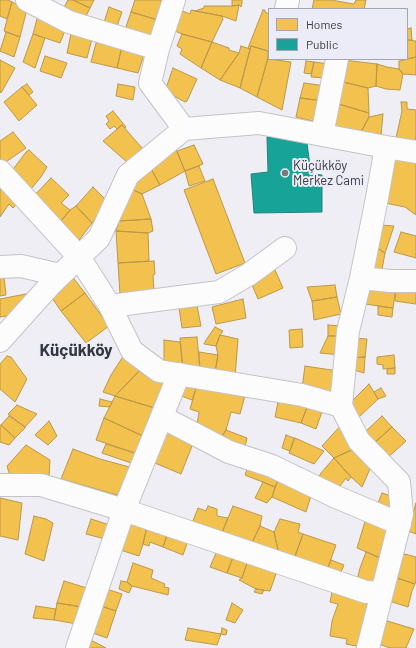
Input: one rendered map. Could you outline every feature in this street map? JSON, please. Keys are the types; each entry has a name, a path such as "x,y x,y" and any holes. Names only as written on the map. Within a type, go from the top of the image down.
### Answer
{"street":[{"path":"27,0 69,22 158,49"},
{"path":"174,0 158,49 150,83 184,129"},
{"path":"322,135 337,60"},
{"path":"0,341 52,283 99,238 128,175 184,129 258,123 416,152"},
{"path":"368,648 402,514 408,497 398,482 359,441 341,406 348,331 361,278 386,147"},
{"path":"0,171 79,257 110,306 132,351 159,371 302,394 341,406"},
{"path":"110,306 219,292 248,275 285,248"},
{"path":"0,267 21,266 60,275"},
{"path":"361,278 390,281 416,281"},
{"path":"77,648 124,510 179,374"},
{"path":"162,417 229,452 272,466 334,496 400,524"},
{"path":"0,485 41,485 124,510 366,592 382,594"}],"building: Homes":[{"path":"0,0 8,0 12,2 7,19 0,16"},
{"path":"68,0 73,0 90,8 84,20 62,11"},
{"path":"73,0 94,0 90,8"},
{"path":"135,0 164,0 158,20 131,12"},
{"path":"232,0 242,0 241,7 239,5 232,6"},
{"path":"314,0 331,0 354,4 356,0 366,0 364,8 312,8"},
{"path":"12,2 27,9 20,37 4,31"},
{"path":"239,5 236,21 222,16 195,11 204,8 204,6"},
{"path":"109,7 122,12 115,32 102,28"},
{"path":"175,8 190,14 191,10 222,16 223,19 212,42 182,34 170,29"},
{"path":"263,10 265,10 265,12 268,14 268,51 251,46 250,49 248,48"},
{"path":"131,12 158,20 149,39 124,33"},
{"path":"38,15 66,28 60,43 33,34"},
{"path":"411,28 412,40 408,40 408,29"},
{"path":"72,29 93,35 87,58 67,53"},
{"path":"6,32 20,37 14,57 0,51"},
{"path":"33,34 45,38 35,68 23,62"},
{"path":"182,34 212,42 201,68 180,54 182,49 177,46"},
{"path":"98,36 123,42 117,68 91,62"},
{"path":"408,40 416,41 416,57 408,59"},
{"path":"123,42 146,48 138,73 117,68"},
{"path":"212,42 239,53 220,80 201,68"},
{"path":"241,46 250,49 240,88 220,80 239,53"},
{"path":"251,46 268,51 268,58 257,97 240,88"},
{"path":"45,56 67,63 61,78 40,71"},
{"path":"416,57 416,75 403,74 399,69 399,61"},
{"path":"268,58 268,60 291,62 282,110 257,97"},
{"path":"0,60 15,68 1,93 0,92"},
{"path":"343,60 377,64 376,86 368,88 339,81"},
{"path":"306,61 314,62 311,74 304,73"},
{"path":"314,62 329,64 327,78 311,77"},
{"path":"377,64 399,69 403,74 400,90 386,89 376,86"},
{"path":"173,68 197,79 187,101 185,102 165,91"},
{"path":"339,81 368,88 369,113 335,103"},
{"path":"304,83 326,86 324,101 300,98"},
{"path":"27,84 33,92 29,95 22,87"},
{"path":"118,84 135,87 133,100 116,96"},
{"path":"22,87 37,105 19,121 4,102"},
{"path":"300,98 324,101 320,123 296,117"},
{"path":"401,102 407,102 407,109 416,110 415,141 396,138 402,111"},
{"path":"335,103 369,113 369,117 361,132 330,126"},
{"path":"113,111 126,127 125,128 122,125 117,129 114,126 110,129 106,124 109,121 106,116"},
{"path":"383,114 381,135 361,132 369,117"},
{"path":"122,125 142,148 128,163 103,141"},
{"path":"13,132 26,148 0,166 0,141"},
{"path":"194,145 203,164 185,171 177,151"},
{"path":"29,150 47,167 26,195 8,176"},
{"path":"176,150 185,171 160,185 149,165"},
{"path":"393,153 416,155 416,215 405,207 385,203"},
{"path":"149,165 160,185 142,194 129,188"},
{"path":"199,166 205,181 189,186 185,171"},
{"path":"51,178 69,195 61,203 70,210 57,226 30,200"},
{"path":"213,179 245,263 216,274 184,190"},
{"path":"0,183 20,201 13,208 9,204 0,217"},
{"path":"93,187 108,202 92,223 76,206"},
{"path":"129,188 142,194 151,219 119,221"},
{"path":"76,206 92,223 76,244 57,226 70,210"},
{"path":"151,219 153,231 148,233 116,231 119,221"},
{"path":"381,225 394,226 385,253 374,246"},
{"path":"116,231 148,233 149,261 118,263"},
{"path":"401,232 416,236 416,258 394,252"},
{"path":"374,246 385,253 381,275 366,273"},
{"path":"154,261 154,291 120,294 118,263"},
{"path":"275,270 283,288 258,299 250,280"},
{"path":"71,275 85,293 61,311 50,295"},
{"path":"0,277 4,277 6,295 0,296"},
{"path":"369,283 396,286 393,308 365,304"},
{"path":"416,284 416,304 395,301 396,286"},
{"path":"335,285 337,297 312,301 307,287"},
{"path":"85,293 109,326 86,343 61,311"},
{"path":"26,294 18,314 0,317 0,299"},
{"path":"337,297 341,314 314,320 312,301"},
{"path":"243,299 246,318 216,324 212,307"},
{"path":"197,306 201,326 182,328 179,308"},
{"path":"378,306 393,308 392,317 378,315"},
{"path":"328,325 342,326 343,336 328,336"},
{"path":"215,327 223,331 216,346 204,344 206,340"},
{"path":"302,329 303,347 290,348 289,330"},
{"path":"220,335 238,339 235,378 215,372 218,355 216,346"},
{"path":"328,336 343,336 341,355 320,353"},
{"path":"197,337 200,370 183,370 180,338"},
{"path":"352,338 367,339 365,357 349,358"},
{"path":"164,340 180,342 183,370 164,365"},
{"path":"199,352 218,355 215,372 200,370"},
{"path":"124,355 143,367 115,396 103,392 111,375"},
{"path":"394,355 395,368 383,369 383,365 377,364 377,357"},
{"path":"7,356 11,357 27,379 15,402 0,389 0,364"},
{"path":"365,357 364,373 354,370 349,358"},
{"path":"305,366 338,371 334,394 302,388"},
{"path":"143,367 169,381 158,409 115,396"},
{"path":"395,368 395,374 387,374 387,369"},
{"path":"184,383 197,385 192,400 179,395"},
{"path":"369,384 378,399 358,418 350,403"},
{"path":"197,385 246,392 240,414 231,412 226,430 219,441 196,431 199,412 190,409"},
{"path":"381,388 386,396 378,399 374,392"},
{"path":"115,396 158,409 145,437 104,418"},
{"path":"279,397 309,402 301,423 275,417"},
{"path":"100,399 112,402 110,407 99,406"},
{"path":"309,402 324,406 316,429 301,423"},
{"path":"17,405 37,414 25,427 8,414"},
{"path":"9,416 25,427 15,438 1,425"},
{"path":"382,416 392,427 373,444 366,431"},
{"path":"104,418 145,437 138,454 96,440"},
{"path":"49,421 57,436 48,445 35,435"},
{"path":"343,423 360,446 334,458 322,446"},
{"path":"1,425 15,438 9,445 0,442"},
{"path":"392,427 406,441 385,460 373,444"},
{"path":"165,429 194,441 181,474 150,461"},
{"path":"226,430 247,438 244,451 219,441"},
{"path":"286,435 294,438 290,451 282,448"},
{"path":"295,438 324,451 314,464 289,453"},
{"path":"106,444 138,454 134,464 102,453"},
{"path":"26,445 50,460 49,477 10,476 7,466"},
{"path":"360,446 373,462 362,487 334,458"},
{"path":"73,449 100,459 133,468 121,496 61,479"},
{"path":"334,458 351,477 348,481 346,478 337,490 317,480"},
{"path":"250,462 280,474 275,487 245,475"},
{"path":"280,474 313,489 306,512 272,497"},
{"path":"263,482 275,487 272,497 267,503 255,498"},
{"path":"382,493 400,499 396,515 376,508"},
{"path":"0,498 22,503 18,540 0,536"},
{"path":"416,503 416,534 408,531"},
{"path":"208,506 217,509 217,516 228,518 221,535 191,526 198,508 206,511"},
{"path":"233,506 262,516 260,526 251,545 221,535"},
{"path":"127,515 148,522 139,556 114,548"},
{"path":"367,515 394,530 386,560 357,548"},
{"path":"34,516 46,519 53,523 44,561 25,554"},
{"path":"91,519 110,525 105,539 86,534"},
{"path":"280,519 300,524 298,532 303,534 294,559 279,554 274,532"},
{"path":"148,522 169,529 163,547 150,542 149,546 143,544"},
{"path":"260,526 274,532 279,554 251,545"},
{"path":"169,529 190,535 183,555 163,547"},
{"path":"303,534 336,545 327,570 294,559"},
{"path":"219,546 235,552 227,573 210,567"},
{"path":"235,552 249,557 242,578 227,573"},
{"path":"366,552 386,561 373,586 357,580"},
{"path":"401,553 416,557 415,584 394,577"},
{"path":"249,557 278,568 270,591 256,589 239,580 242,578"},
{"path":"331,560 344,565 340,574 327,570"},
{"path":"133,563 153,570 151,578 165,584 164,587 169,588 168,595 132,586 127,582"},
{"path":"394,577 415,584 408,607 389,601"},
{"path":"64,581 87,588 82,607 57,603"},
{"path":"121,581 127,582 132,586 129,593 119,589"},
{"path":"100,587 122,594 116,611 95,604"},
{"path":"333,587 377,602 366,648 346,644 347,639 330,636 332,621 338,604 330,602"},
{"path":"256,589 264,590 262,594 254,592"},
{"path":"57,603 82,607 77,624 54,620"},
{"path":"232,603 243,610 235,623 226,620"},
{"path":"95,604 116,611 107,638 87,631"},
{"path":"36,606 56,609 54,620 33,618"},
{"path":"384,620 414,629 406,648 390,648 379,644"},
{"path":"188,628 221,634 217,645 185,640"},
{"path":"222,628 227,630 226,635 221,634"},
{"path":"85,637 106,648 82,648"}],"building: Public":[{"name":"Küçükköy Merkez Cami","path":"306,135 311,174 322,175 322,212 254,213 251,174 268,172 267,137"}],"place":[{"name":"Küçükköy Merkez Cami","path":"285,173"}],"district":[{"name":"Küçükköy","path":"76,350"}]}
